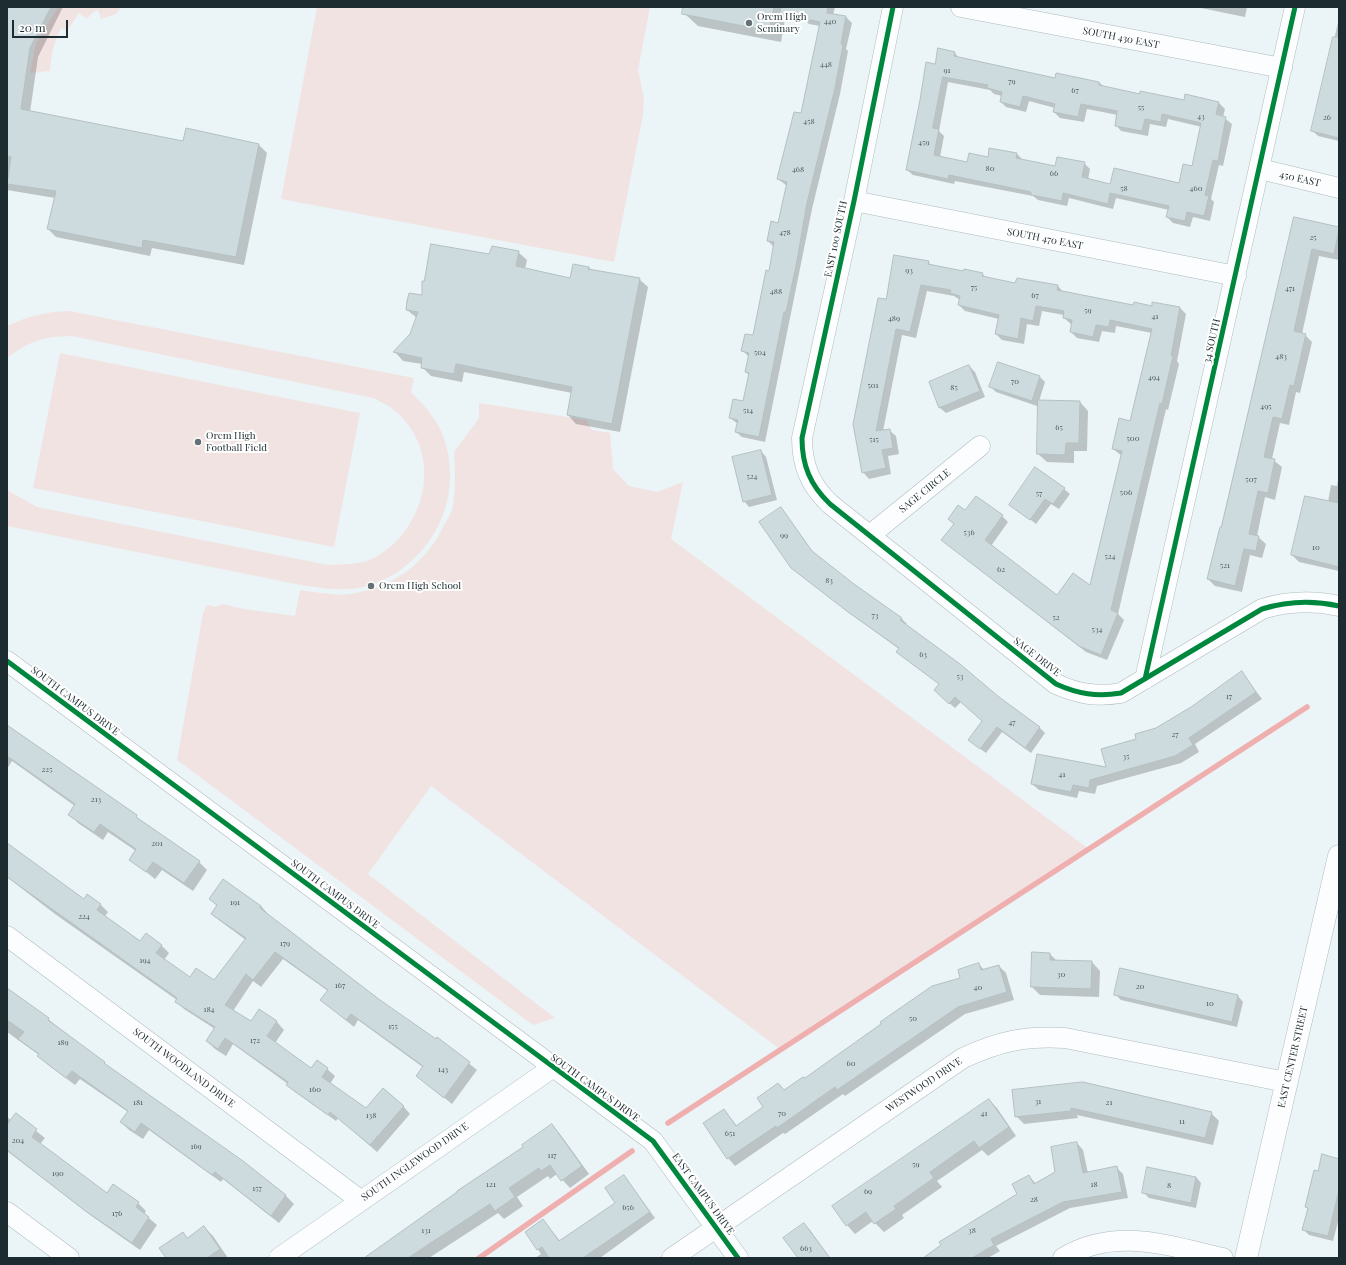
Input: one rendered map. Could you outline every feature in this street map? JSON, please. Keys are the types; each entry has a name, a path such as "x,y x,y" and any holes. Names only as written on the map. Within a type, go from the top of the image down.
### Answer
{"main road":[{"name":"EAST CENTER STREET","path":"1246,1258 1286,1082 1334,906 1339,856"}],"street":[{"name":"EAST 100 SOUTH","path":"807,475 802,453 802,438 854,201 892,7"},
{"name":"SOUTH 430 EAST","path":"961,7 1282,68"},
{"name":"34 SOUTH","path":"1145,679 1295,7"},
{"name":"450 EAST","path":"1260,169 1339,188"},
{"name":"SOUTH 470 EAST","path":"854,201 1236,276"},
{"name":"SAGE CIRCLE","path":"870,535 980,446"},
{"name":"SAGE DRIVE","path":"807,475 819,494 830,504 1056,684 1071,691 1087,695 1104,696 1121,693 1262,609 1277,604 1299,601 1323,602 1339,606"},
{"name":"SOUTH CAMPUS DRIVE","path":"7,661 552,1068 653,1141"},
{"name":"SOUTH WOODLAND DRIVE","path":"7,936 360,1200"},
{"name":"WESTWOOD DRIVE","path":"672,1258 963,1058 987,1047 1013,1040 1039,1037 1065,1038 1286,1082"},
{"name":"SOUTH INGLEWOOD DRIVE","path":"279,1258 360,1200 552,1068"},
{"name":"EAST CAMPUS DRIVE","path":"653,1141 738,1258"},
{"path":"7,1212 69,1258"},
{"path":"1063,1258 1088,1246 1109,1240 1132,1239 1224,1258"}],"shaded area":[{"path":"58,7 121,7 116,14 101,19 98,10 92,13 87,19 79,13 67,31 61,28 56,38 50,71 30,73 36,43"},
{"path":"317,7 650,7 638,70 644,98 643,115 614,262 281,199"},
{"path":"69,311 414,378 411,392 436,422 442,433 448,456 450,479 447,501 440,522 429,541 415,558 397,572 367,586 338,589 301,585 7,526 7,490 37,507 328,565 359,563 376,557 394,544 408,527 418,508 423,488 424,467 420,446 410,427 394,410 373,398 72,336 52,337 30,343 7,358 7,326 37,315"},
{"name":"Orem High Football Field","path":"60,353 360,413 334,547 33,488"},
{"path":"479,403 586,420 592,430 610,433 613,469 629,486 657,492 683,482 671,539 1089,849 781,1050 431,786 368,874 555,1018 533,1025 177,760 203,613 207,605 216,607 222,604 244,609 295,616 300,590 332,594 351,594 366,591 393,580 416,564 435,542 452,510 455,488 454,452 479,418"}],"building":[{"path":"7,7 51,7 30,48 21,109 183,141 186,128 259,144 236,257 143,240 142,248 47,229 56,191 7,184 11,157 7,156"},
{"name":"Orem High Seminary","path":"683,7 774,7 769,31 682,14"},
{"path":"781,7 828,7 827,13 846,16 841,44 843,45 835,88 807,203 796,266 786,312 784,312 759,437 735,432 738,420 729,418 733,399 743,401 749,373 745,372 749,353 741,351 745,334 753,335 766,270 769,271 774,242 767,241 771,221 778,223 787,182 777,179 794,112 801,113 820,22 780,14"},
{"path":"1333,37 1339,37 1339,138 1311,131"},
{"path":"938,48 955,52 954,56 1055,78 1056,73 1099,82 1099,85 1140,94 1140,91 1184,100 1185,94 1219,102 1216,114 1226,117 1218,161 1213,160 1205,195 1209,196 1204,216 1187,212 1185,221 1166,217 1169,206 1110,193 1108,204 1063,193 1062,201 1031,195 1031,192 949,175 948,179 906,170 926,62 935,64","holes":["943,77 988,85 987,88 1002,92 1000,102 1020,107 1023,96 1055,104 1053,112 1078,117 1081,104 1117,111 1115,126 1142,131 1145,119 1161,122 1162,114 1201,123 1192,166 1183,164 1179,183 1114,168 1110,184 1082,177 1085,162 1057,157 1055,166 1016,158 1017,153 989,148 988,157 969,153 967,162 934,155 939,129 933,128"]},
{"path":"1294,217 1339,227 1339,230 1334,254 1312,249 1294,331 1306,334 1294,386 1290,385 1282,419 1273,417 1264,457 1275,459 1268,493 1258,491 1249,534 1259,536 1256,551 1244,549 1235,586 1207,579 1221,527"},
{"path":"431,244 489,254 492,246 519,251 516,266 570,278 573,264 589,267 588,269 640,278 612,424 567,415 572,387 456,364 454,374 421,368 422,358 393,352 410,334 418,312 406,310 407,301 409,293 422,295 422,281 424,281"},
{"path":"894,255 929,261 928,264 963,271 964,269 983,273 982,276 1015,283 1017,278 1058,285 1057,290 1133,305 1134,302 1152,306 1152,302 1180,307 1171,356 1173,356 1162,404 1160,403 1111,610 1118,613 1101,655 1079,646 941,540 954,524 948,519 958,505 965,510 976,496 1003,515 985,540 1057,595 1073,573 1090,585 1122,451 1112,449 1119,418 1130,421 1152,329 1110,320 1109,327 1096,325 1093,337 1070,332 1072,320 1063,318 1064,311 1036,306 1033,321 1021,318 1018,339 995,334 999,315 958,305 960,296 950,293 951,290 921,285 910,332 896,329 876,431 890,429 893,448 882,450 886,468 862,473 853,424 878,298 886,299"},
{"path":"998,362 1040,376 1032,401 989,387"},
{"path":"969,365 980,391 939,408 929,382"},
{"path":"1038,400 1080,401 1079,443 1066,443 1065,455 1037,454"},
{"path":"761,450 772,495 743,502 732,457"},
{"path":"1035,467 1065,488 1053,504 1045,499 1030,520 1009,505"},
{"path":"1305,496 1339,503 1339,567 1291,555"},
{"path":"781,507 812,551 854,584 902,618 900,620 960,664 999,697 1040,727 1025,748 997,727 980,749 968,740 982,721 955,697 949,704 934,690 939,684 896,652 899,648 848,612 791,568 759,522"},
{"path":"1242,671 1256,692 1189,738 1193,745 1175,756 1090,780 1089,788 1073,785 1071,792 1031,784 1037,754 1106,767 1101,749 1136,739 1135,734 1156,728 1191,707"},
{"path":"7,725 137,815 136,817 200,861 184,883 153,862 146,872 129,860 136,849 100,824 94,832 68,815 75,804 7,756"},
{"path":"7,843 84,899 87,894 101,904 97,910 140,941 146,933 162,945 156,953 190,977 196,968 214,980 246,938 211,914 217,905 209,899 223,879 261,906 260,908 380,1000 436,1039 437,1037 470,1062 444,1098 416,1076 423,1066 351,1014 346,1020 320,1000 328,990 275,952 253,980 246,974 225,1005 251,1021 259,1009 277,1021 267,1036 311,1068 317,1060 328,1068 322,1077 366,1108 383,1088 404,1106 370,1145 330,1112 328,1115 286,1085 288,1082 225,1038 218,1049 206,1041 215,1027 175,1002 177,998 7,877"},
{"path":"1032,952 1050,953 1050,960 1092,961 1091,989 1031,987"},
{"path":"979,963 981,970 999,965 1007,992 958,1007 837,1090 835,1087 777,1128 776,1126 727,1159 703,1123 724,1109 736,1126 763,1107 757,1098 778,1083 784,1090 803,1077 805,1078 881,1024 880,1022 932,986 960,978 958,970"},
{"path":"1120,968 1238,995 1232,1022 1114,995"},
{"path":"7,988 49,1018 48,1020 105,1062 104,1063 243,1161 286,1195 271,1216 215,1172 212,1175 141,1123 135,1132 120,1122 128,1111 72,1071 66,1078 37,1056 39,1054 18,1039 24,1032 7,1020"},
{"path":"1083,1082 1212,1112 1205,1138 1071,1108 1071,1111 1015,1117 1012,1090"},
{"path":"989,1099 1009,1127 979,1148 974,1141 930,1172 934,1178 894,1206 896,1209 874,1224 866,1212 846,1226 832,1206"},
{"path":"16,1113 37,1129 32,1137 107,1193 113,1184 139,1202 136,1207 149,1217 132,1243 84,1210 7,1150 7,1125"},
{"path":"552,1124 582,1166 561,1181 550,1165 541,1171 539,1168 509,1188 515,1197 495,1211 490,1204 408,1258 364,1258 457,1191 523,1147 522,1145"},
{"path":"1077,1142 1083,1173 1117,1166 1122,1192 1063,1202 991,1239 994,1245 972,1258 923,1258 941,1245 939,1242 1017,1194 1012,1184 1029,1175 1034,1184 1055,1172 1051,1147"},
{"path":"1322,1154 1339,1159 1339,1190 1328,1236 1302,1230 1308,1208 1305,1207 1314,1170 1318,1171"},
{"path":"1147,1167 1196,1177 1191,1203 1142,1193"},
{"path":"624,1175 650,1212 583,1258 549,1258 542,1247 537,1250 525,1232 543,1219 559,1241 615,1203 605,1188"},
{"path":"804,1223 830,1258 798,1258 783,1238"},
{"path":"204,1226 220,1249 207,1258 166,1258 159,1248 183,1232 187,1238"}],"waterway":[{"path":"668,1123 1307,707"},
{"path":"479,1258 632,1151"}],"cycle path":[{"path":"893,7 854,201 802,438 802,448 808,474 817,489 830,504 1056,684 1088,694 1104,695 1121,693 1262,609 1281,604 1300,602 1339,606"},
{"path":"1145,679 1295,7"},
{"path":"7,661 653,1141 738,1258"}],"place":[{"name":"Orem High Seminary","path":"749,23"},
{"name":"Orem High Football Field","path":"198,442"},
{"name":"Orem High School","path":"371,586"}]}
